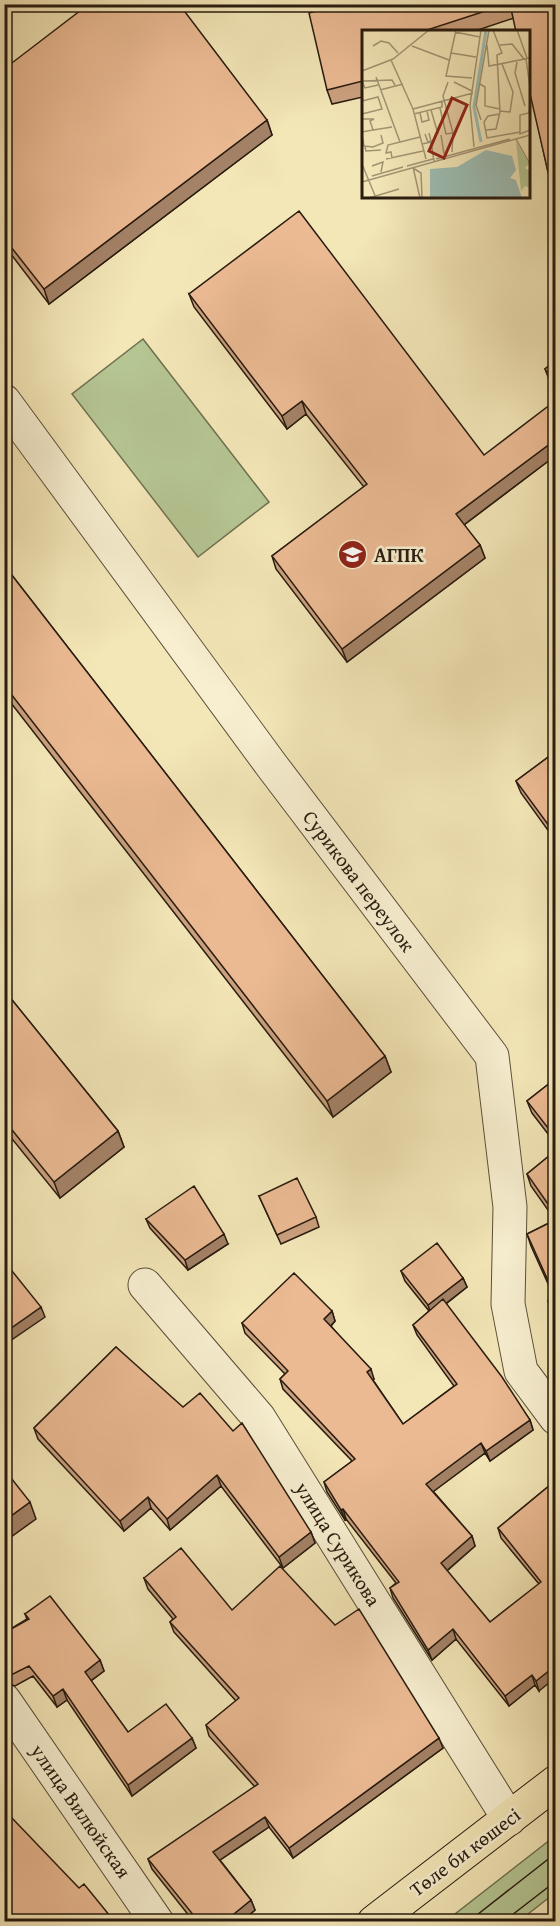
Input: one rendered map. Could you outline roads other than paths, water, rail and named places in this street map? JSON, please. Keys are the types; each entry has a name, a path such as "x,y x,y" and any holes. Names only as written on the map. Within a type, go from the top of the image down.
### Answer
{"main road":[{"name":"Төле би көшесі","path":"374,1922 555,1782"}],"street":[{"name":"Сурикова переулок","path":"4,402 272,766 492,1056 510,1207 508,1304 521,1371 555,1418"},
{"name":"улица Сурикова","path":"145,1285 259,1418 510,1819"},
{"name":"улица Вилюйская","path":"4,1700 157,1922"}],"tram line":[{"path":"468,1922 556,1853"},
{"path":"503,1922 556,1881"}],"place":[{"name":"АГПК","path":"353,555"}]}
